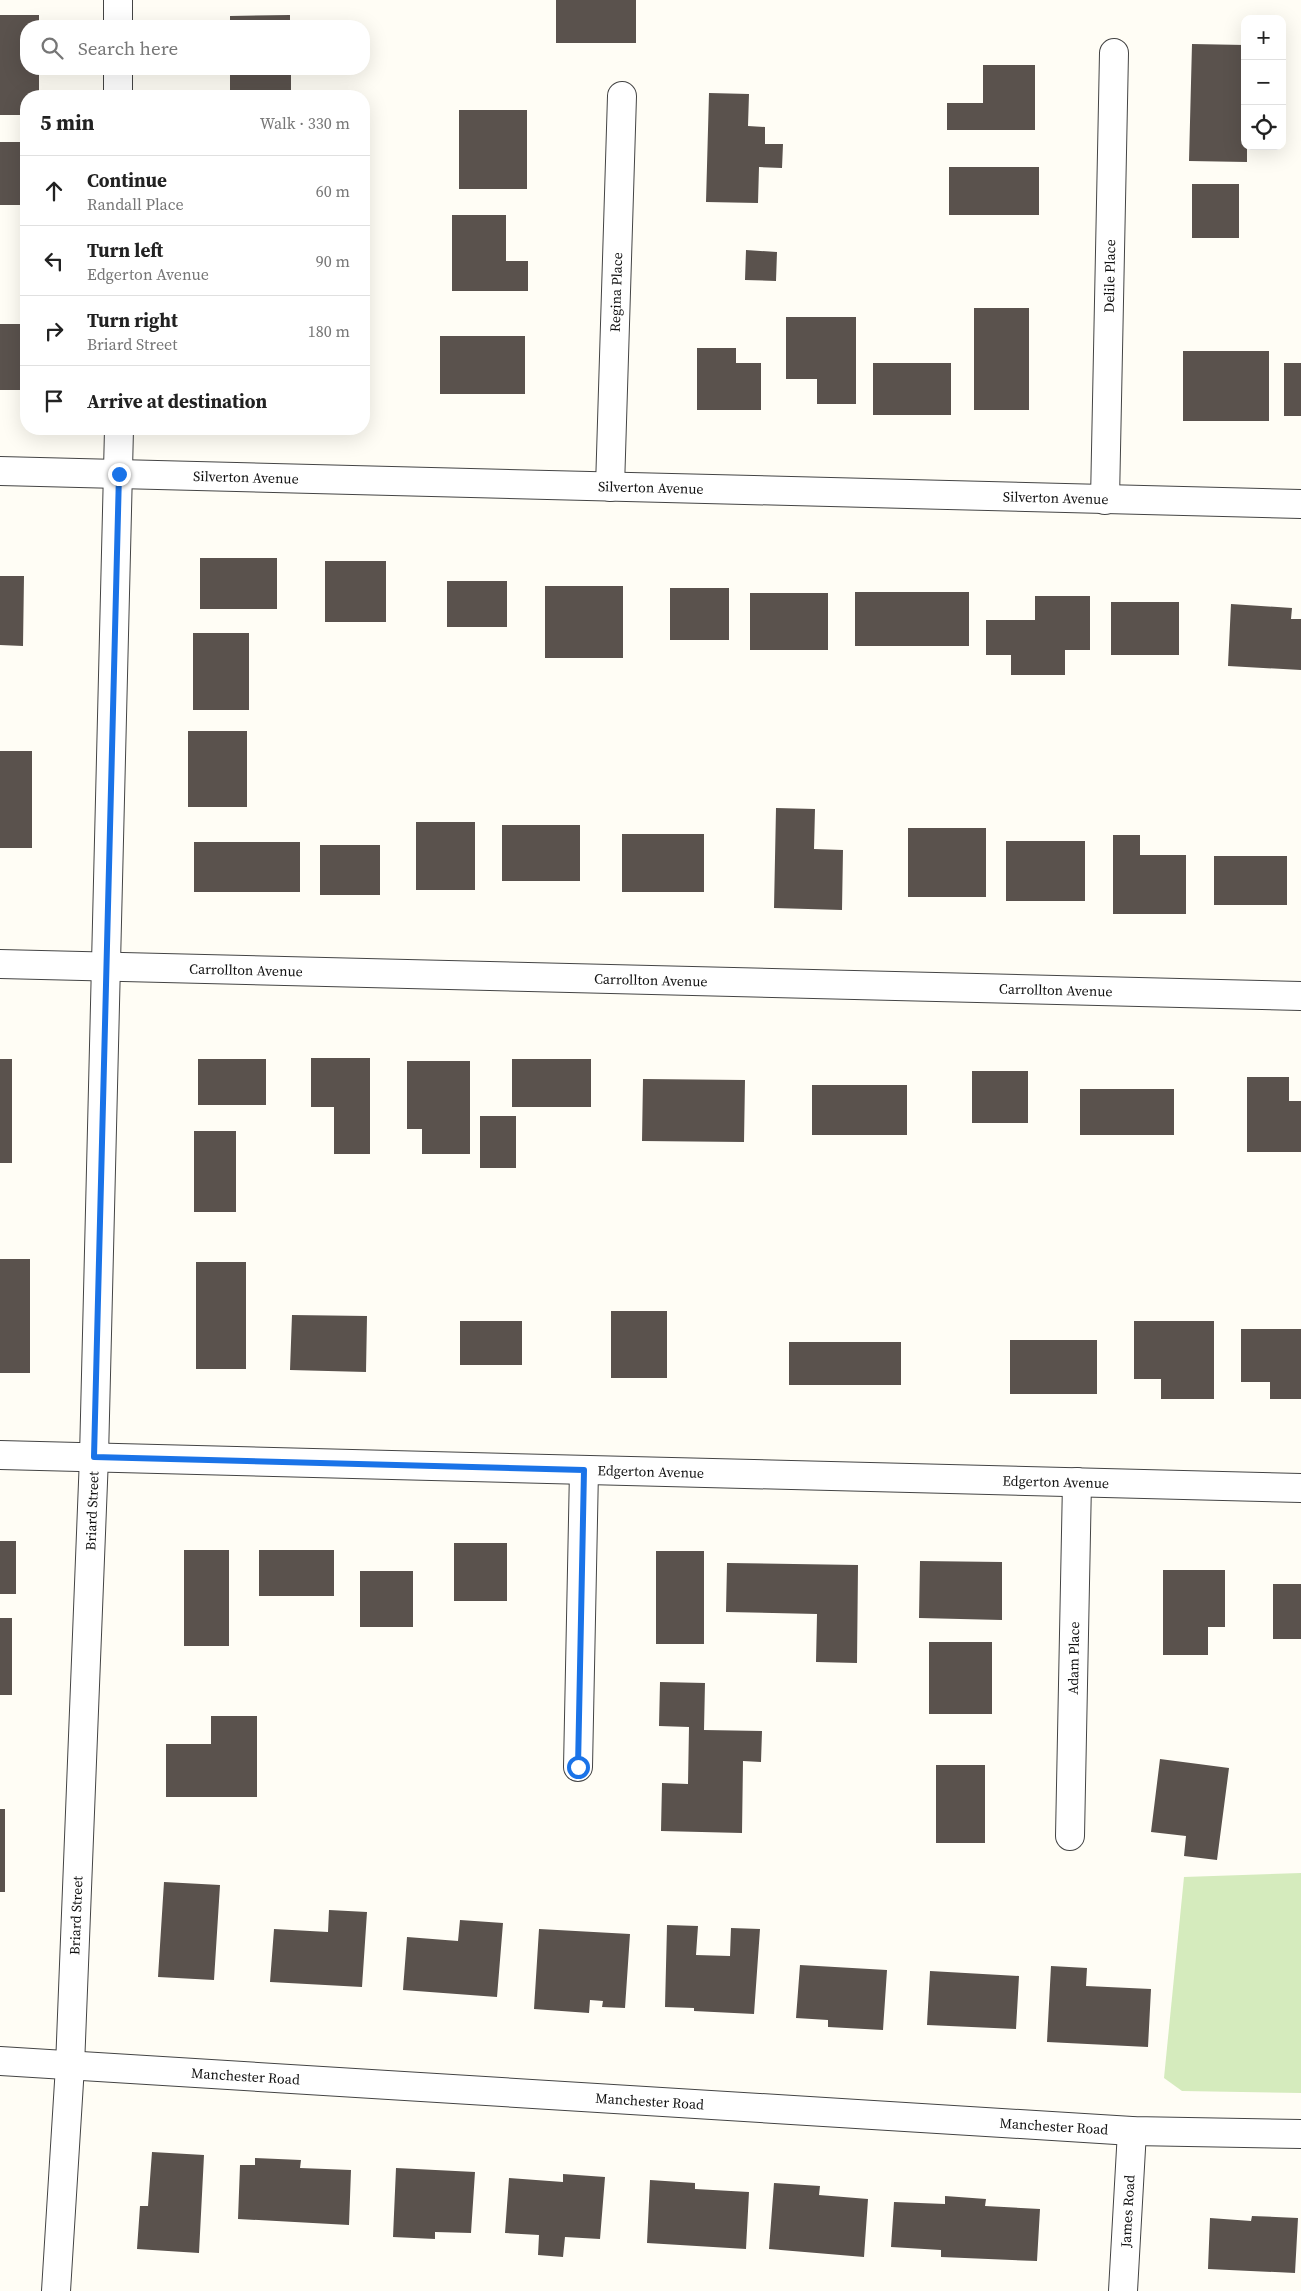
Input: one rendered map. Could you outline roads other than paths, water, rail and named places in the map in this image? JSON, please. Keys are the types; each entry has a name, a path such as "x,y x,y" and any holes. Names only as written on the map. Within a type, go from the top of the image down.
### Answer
{"street":[{"path":"118,0 118,20"},
{"name":"Delile Place","path":"1104,500 1114,53"},
{"path":"118,75 118,90"},
{"name":"Regina Place","path":"610,488 622,96"},
{"name":"Briard Street","path":"56,2291 70,2066 94,1457 119,435"},
{"name":"Silverton Avenue","path":"0,471 610,488 1301,504"},
{"name":"Carrollton Avenue","path":"0,964 1301,996"},
{"name":"Edgerton Avenue","path":"0,1455 1301,1488"},
{"path":"578,1767 584,1470"},
{"name":"Adam Place","path":"1070,1836 1077,1482"},
{"name":"Manchester Road","path":"0,2061 1132,2131 1301,2134"},
{"name":"James Road","path":"1123,2291 1132,2131"}]}
